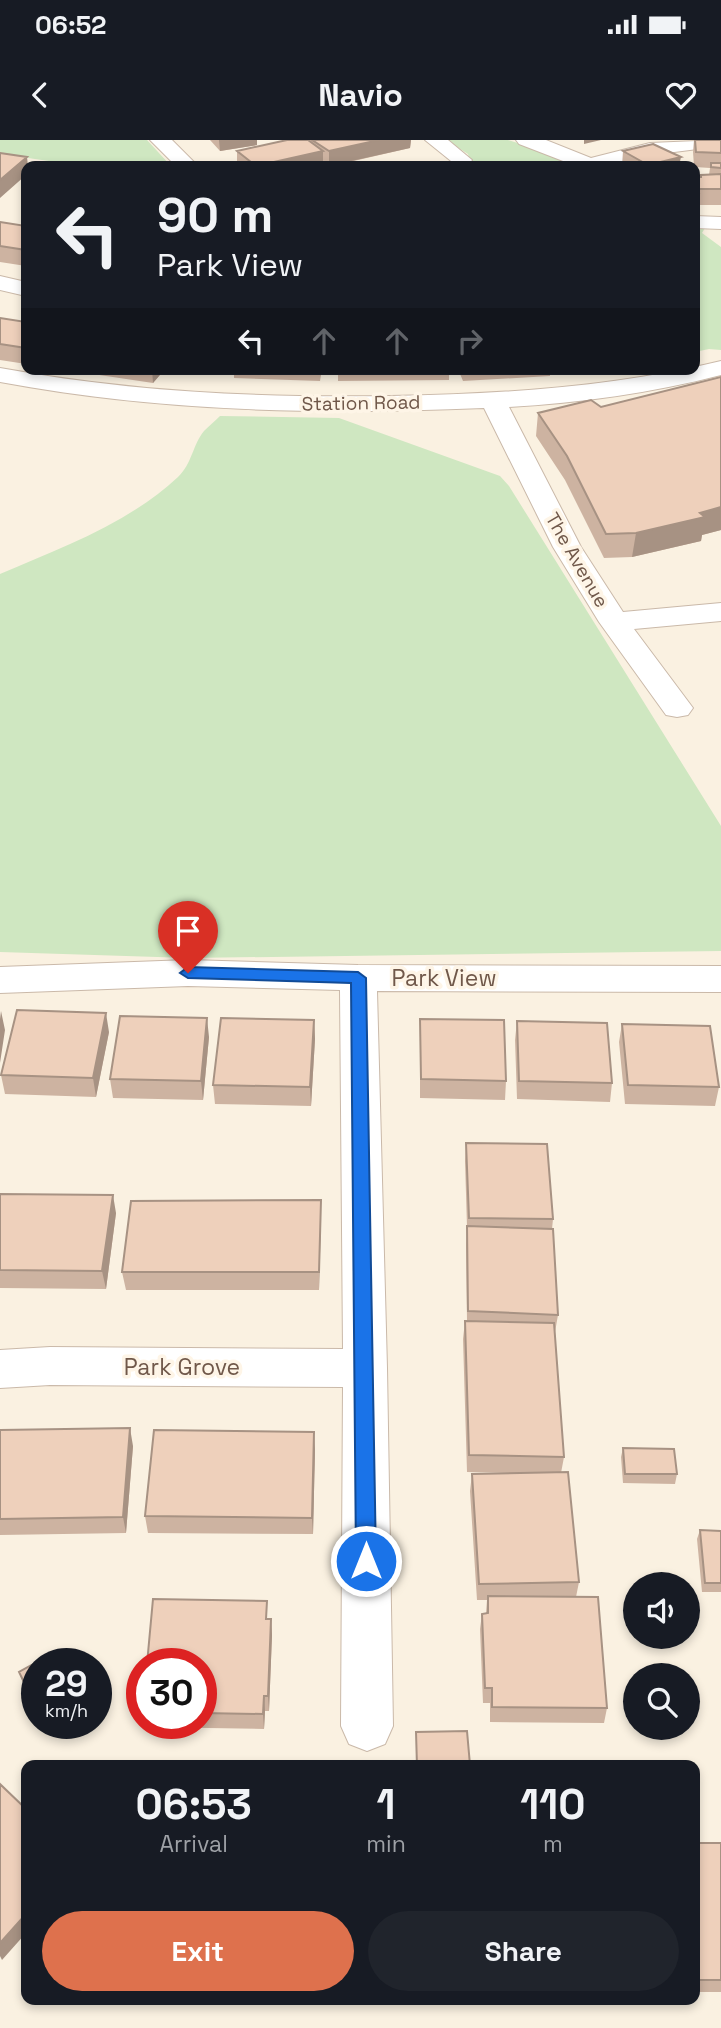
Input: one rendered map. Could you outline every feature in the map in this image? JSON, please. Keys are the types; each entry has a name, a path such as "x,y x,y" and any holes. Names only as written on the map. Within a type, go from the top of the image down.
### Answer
{"street":[{"path":"160,140 183,161"},
{"path":"435,140 462,161"},
{"path":"526,140 580,161"},
{"path":"606,161 650,149 721,140"},
{"path":"700,222 721,223"},
{"path":"0,283 21,288"},
{"name":"Station Road","path":"700,373 721,368"},
{"name":"Station Road","path":"0,375 140,398 200,390 278,404 494,402 646,386 692,375"},
{"name":"The Avenue","path":"494,402 567,547 614,622 677,708"},
{"path":"614,622 721,612"},
{"name":"Park View","path":"0,980 188,973 358,978 721,979"},
{"path":"358,978 365,1368 367,1726"},
{"name":"Park Grove","path":"0,1369 50,1366 365,1368"}],"green space":[{"path":"0,140 147,140 166,161 49,161 0,154"},
{"path":"446,140 508,140 559,156 566,161 470,161 468,154"},
{"path":"700,228 705,228 702,233 721,247 721,350 700,351"},
{"path":"220,416 339,418 500,476 509,486 721,826 721,951 189,958 0,952 0,574 93,533 159,493 183,472 200,436"}],"building":[{"path":"287,140 308,140 323,151 278,161 250,161 237,151"},
{"path":"312,140 379,140 329,151"},
{"path":"695,140 721,140 721,153 696,152"},
{"path":"653,144 681,157 664,161 641,161 623,151"},
{"path":"0,153 27,157 21,161 0,180"},
{"path":"711,163 721,163 721,168 711,167"},
{"path":"721,174 721,189 700,189 701,175"},
{"path":"0,222 21,225 21,249 0,246"},
{"path":"0,318 21,321 21,347 0,344"},
{"path":"721,377 721,507 700,513 705,517 636,533 606,534 567,456 538,413 591,400 601,407"},
{"path":"17,1010 106,1013 93,1078 1,1075"},
{"path":"120,1016 207,1018 201,1081 110,1079"},
{"path":"221,1018 314,1020 310,1087 213,1085"},
{"path":"420,1019 504,1020 506,1081 421,1079"},
{"path":"517,1021 607,1023 612,1083 519,1081"},
{"path":"622,1024 710,1026 719,1087 628,1085"},
{"path":"466,1143 547,1144 553,1219 469,1218"},
{"path":"0,1194 113,1195 102,1271 0,1270"},
{"path":"321,1200 319,1272 122,1272 131,1201"},
{"path":"467,1226 553,1229 558,1315 468,1311"},
{"path":"465,1321 554,1323 564,1457 469,1455"},
{"path":"130,1428 123,1517 0,1519 0,1430"},
{"path":"154,1430 314,1432 312,1518 145,1516"},
{"path":"623,1448 674,1449 677,1474 625,1474"},
{"path":"568,1472 579,1582 479,1584 472,1474"},
{"path":"700,1530 721,1531 721,1583 705,1583"},
{"path":"488,1596 598,1597 607,1708 492,1707 492,1688 485,1688 482,1614 488,1613"},
{"path":"153,1599 267,1601 266,1619 271,1619 268,1696 264,1696 263,1714 217,1713 217,1648 148,1648"},
{"path":"467,1731 470,1760 417,1760 416,1732"},
{"path":"0,1784 21,1804 21,1920 0,1943"},
{"path":"700,1843 721,1843 721,1980 700,1980"}],"route":[{"path":"188,973 358,978 366,1561"}]}
